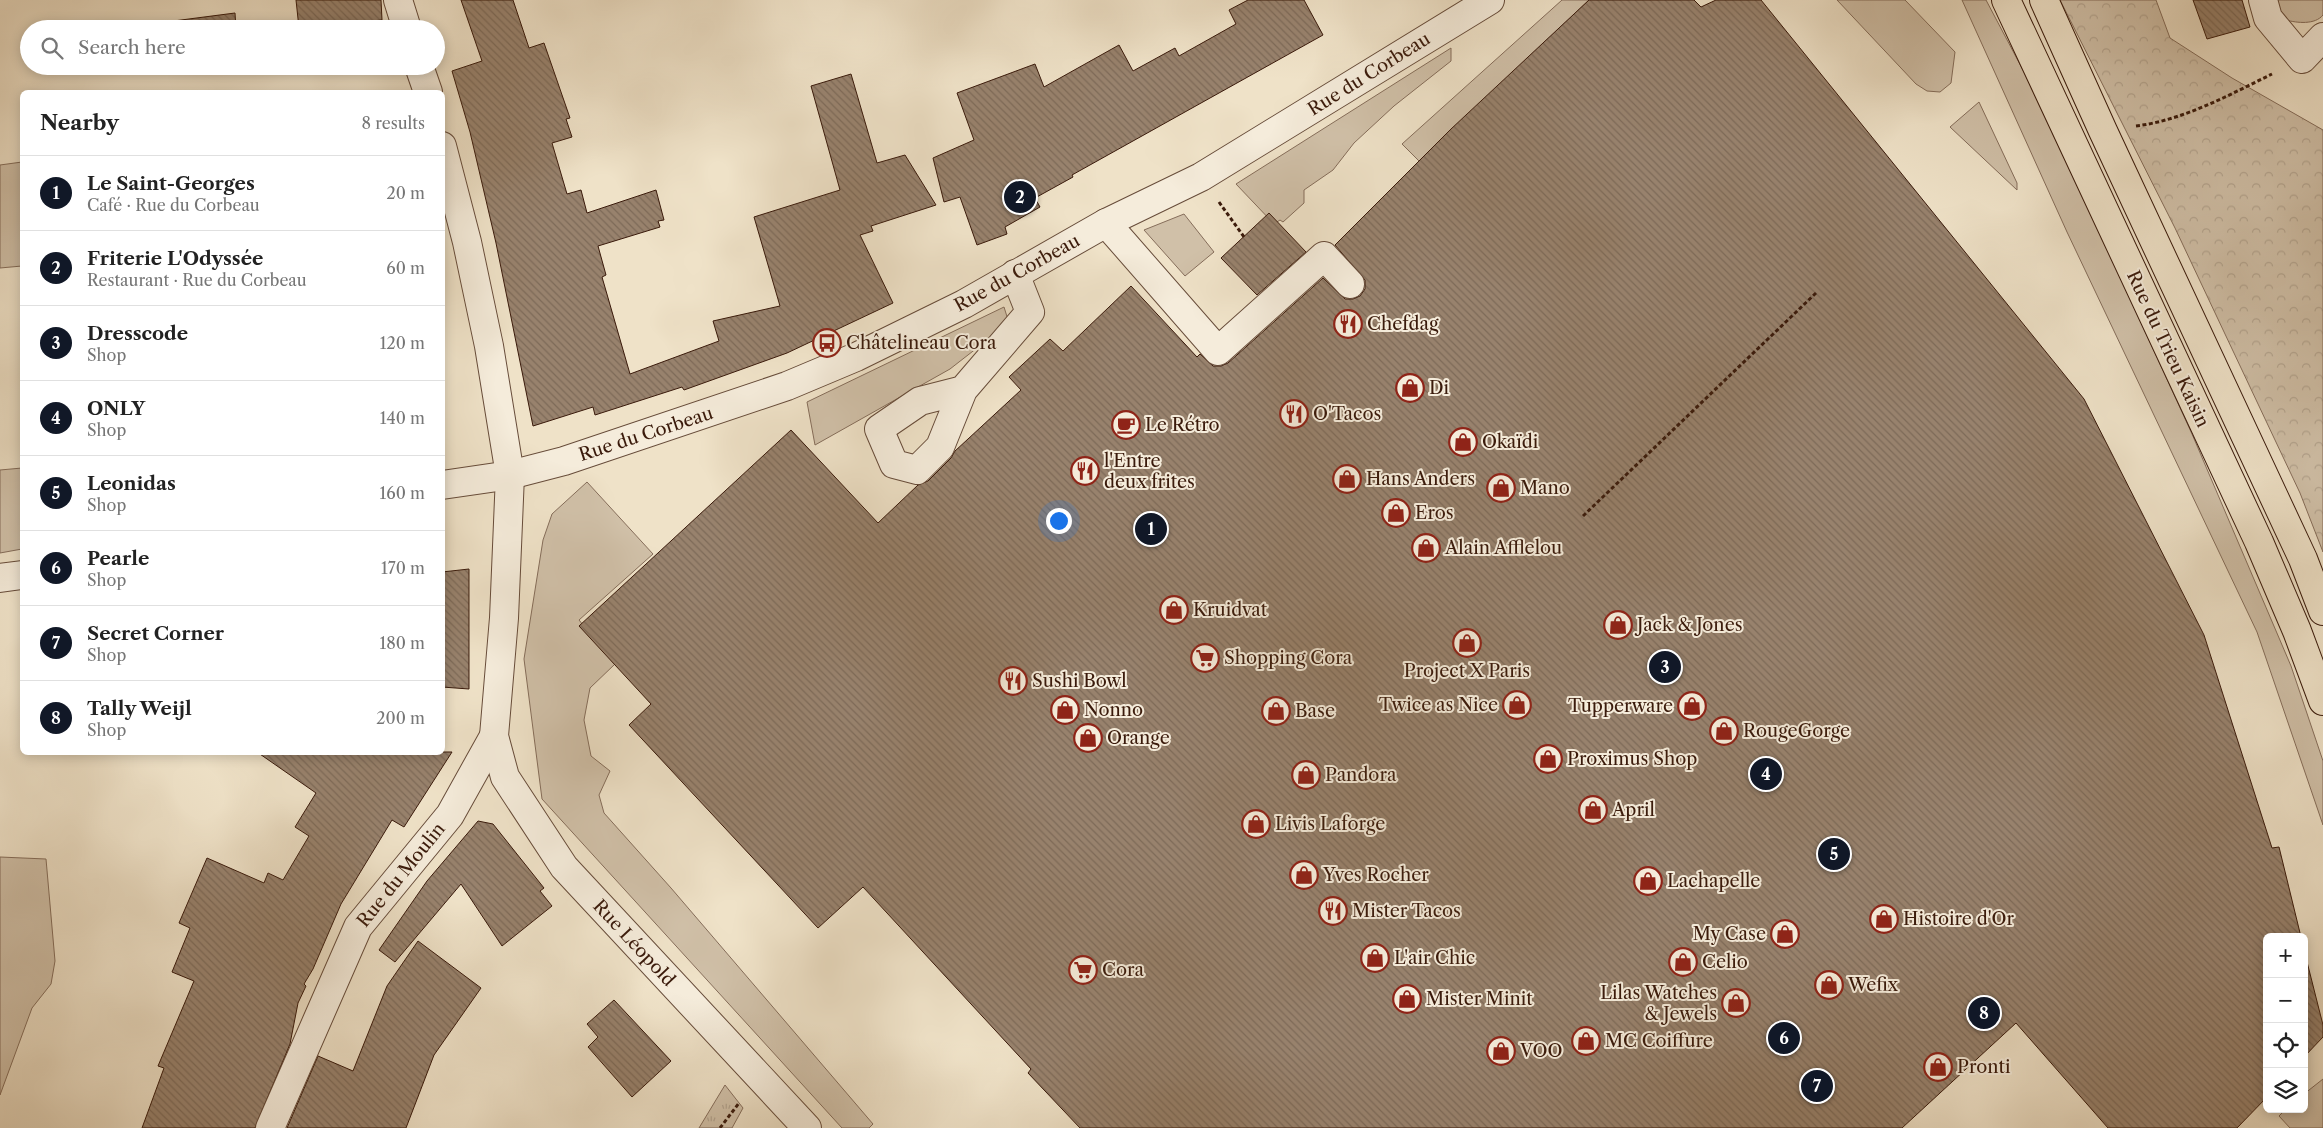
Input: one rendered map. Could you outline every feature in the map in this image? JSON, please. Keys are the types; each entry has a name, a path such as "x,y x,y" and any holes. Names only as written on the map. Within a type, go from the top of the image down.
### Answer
{"main road":[{"name":"Rue du Trieu Kaisin","path":"2006,0 2259,542 2297,631 2323,702"},
{"name":"Rue du Trieu Kaisin","path":"2044,0 2302,559 2323,611"}],"street":[{"path":"398,0 404,20"},
{"name":"Rue du Corbeau","path":"445,485 510,474 600,450 787,386 872,349 964,304 1106,223 1201,177 1490,0"},
{"path":"2263,0 2268,18 2302,60 2323,37"},
{"path":"422,75 427,90"},
{"path":"445,158 467,242 487,336 510,474 504,618 494,736"},
{"path":"1106,223 1218,351 1324,256 1350,284"},
{"path":"962,390 1030,312 1015,274"},
{"path":"0,578 20,575"},
{"name":"Rue du Moulin","path":"270,1128 358,926 450,814 494,736"},
{"name":"Rue Léopold","path":"494,736 505,777 564,867 807,1128"}],"path":[{"path":"2103,131 2158,123 2225,98 2302,60"},
{"path":"1201,177 1244,236"},
{"path":"1582,516 1816,293"}],"green space":[{"path":"1562,0 1589,0 1419,161 1402,144"},
{"path":"1837,0 1905,0 1955,52 1951,83 1940,92 1927,91 1916,84"},
{"path":"1962,0 1986,0 2043,108 2192,434 2291,666 2323,761 2323,825 2257,632 2067,232"},
{"path":"2060,0 2156,0 2170,38 2232,78 2323,130 2323,552 2300,493 2175,228"},
{"path":"2271,0 2323,0 2323,15 2311,22 2286,20"},
{"path":"1451,48 1451,61 1394,106 1354,143 1333,170 1304,190 1304,203 1283,222 1280,220 1274,224 1236,184"},
{"path":"1979,102 2017,183 2017,190 1950,127"},
{"path":"20,162 20,266 0,268 0,165"},
{"path":"1184,214 1214,252 1185,276 1144,230"},
{"path":"1004,307 1009,323 950,369 815,445 807,402"},
{"path":"20,468 20,549 0,553 0,470"},
{"path":"587,482 653,554 579,620 615,664 590,688 584,720 591,756 610,771 599,795 604,813 671,888 873,1124 869,1128 842,1128 542,799 524,659 543,540 552,514"},
{"path":"0,857 46,859 55,961 51,984 32,1008 0,1095"},
{"path":"2323,1079 2323,1128 2290,1128 2279,1116 2282,1113 2308,1113 2308,1091"},
{"path":"725,1085 743,1108 732,1128 699,1128"}],"building":[{"path":"296,0 381,0 382,20 298,20"},
{"path":"461,0 513,0 529,48 544,43 570,118 566,119 572,137 552,143 567,194 581,190 587,213 656,190 664,220 658,221 660,227 598,246 606,275 602,277 630,374 719,341 713,321 780,306 754,217 840,190 811,86 851,74 877,163 905,155 936,205 871,226 873,231 860,235 893,303 787,353 684,390 682,387 595,415 593,407 533,426 496,243 470,132 452,71 482,61"},
{"path":"1248,0 1304,0 1323,35 1072,175 1073,177 1035,198 1040,207 1005,227 1007,234 977,245 960,197 944,202 933,158 974,140 957,93 1035,64 1044,87 1119,45 1133,71 1175,48 1179,56 1236,24 1229,10"},
{"path":"1589,0 1694,0 1701,7 1716,0 1761,0 2084,399 2204,635 2272,848 2279,847 2300,933 2263,933 2263,1101 2237,1128 2108,1128 2016,1023 1902,1128 1080,1128 1028,1073 1031,1069 863,887 818,928 629,725 651,704 579,626 791,430 878,523 918,485 928,481 951,458 955,451 1021,390 1009,377 1050,339 1063,351 1131,286 1197,357 1200,354 1213,366 1221,366 1228,363 1323,278 1345,299 1353,299 1360,296 1365,289 1365,280 1335,245 1451,129"},
{"path":"2193,0 2242,0 2250,27 2207,39"},
{"path":"235,13 235,20 181,20"},
{"path":"1269,213 1306,252 1257,295 1221,258"},
{"path":"469,569 469,689 445,687 445,572"},
{"path":"445,752 452,752 404,827 392,820 341,904 313,969 304,984 306,986 298,1003 290,1044 255,1128 142,1128 164,1068 158,1066 194,981 172,972 190,928 179,923 207,858 264,883 268,873 283,880 309,836 295,827 316,793 261,755 445,755"},
{"path":"478,821 493,824 544,888 540,891 552,906 502,946 461,884 395,962 379,950 427,881"},
{"path":"418,941 481,988 434,1055 406,1128 287,1128 318,1056 353,1071 387,986"},
{"path":"2308,966 2323,1025 2323,1037 2308,1053"},
{"path":"614,1000 671,1061 632,1097 588,1047 598,1037 587,1024"}],"place":[{"name":"Friterie L'Odyssée","path":"1020,197"},
{"name":"Chefdag","path":"1348,324"},
{"name":"Châtelineau Cora","path":"827,343"},
{"name":"Di","path":"1410,388"},
{"name":"O'Tacos","path":"1294,414"},
{"name":"Le Rétro","path":"1126,425"},
{"name":"Okaïdi","path":"1463,442"},
{"name":"l'Entre deux frites","path":"1085,471"},
{"name":"Hans Anders","path":"1347,479"},
{"name":"Mano","path":"1501,488"},
{"name":"Eros","path":"1396,513"},
{"name":"Le Saint-Georges","path":"1151,529"},
{"name":"Alain Afflelou","path":"1426,548"},
{"name":"Kruidvat","path":"1174,610"},
{"name":"Jack & Jones","path":"1618,625"},
{"name":"Project X Paris","path":"1467,643"},
{"name":"Shopping Cora","path":"1205,658"},
{"name":"Dresscode","path":"1665,667"},
{"name":"Sushi Bowl","path":"1013,681"},
{"name":"Twice as Nice","path":"1517,705"},
{"name":"Tupperware","path":"1692,706"},
{"name":"Nonno","path":"1065,710"},
{"name":"Base","path":"1276,711"},
{"name":"RougeGorge","path":"1724,731"},
{"name":"Orange","path":"1088,738"},
{"name":"Proximus Shop","path":"1548,759"},
{"name":"ONLY","path":"1766,774"},
{"name":"Pandora","path":"1306,775"},
{"name":"April","path":"1593,810"},
{"name":"Livis Laforge","path":"1256,824"},
{"name":"Leonidas","path":"1834,854"},
{"name":"Yves Rocher","path":"1304,875"},
{"name":"Lachapelle","path":"1648,881"},
{"name":"Mister Tacos","path":"1333,911"},
{"name":"Histoire d'Or","path":"1884,919"},
{"name":"My Case","path":"1785,934"},
{"name":"L'air Chic","path":"1375,958"},
{"name":"Celio","path":"1683,962"},
{"name":"Cora","path":"1083,970"},
{"name":"Wefix","path":"1829,985"},
{"name":"Mister Minit","path":"1407,999"},
{"name":"Lilas Watches & Jewels","path":"1736,1003"},
{"name":"Tally Weijl","path":"1984,1013"},
{"name":"Pearle","path":"1784,1038"},
{"name":"MC Coiffure","path":"1586,1041"},
{"name":"VOO","path":"1501,1051"},
{"name":"Pronti","path":"1938,1067"},
{"name":"Secret Corner","path":"1817,1086"}]}
